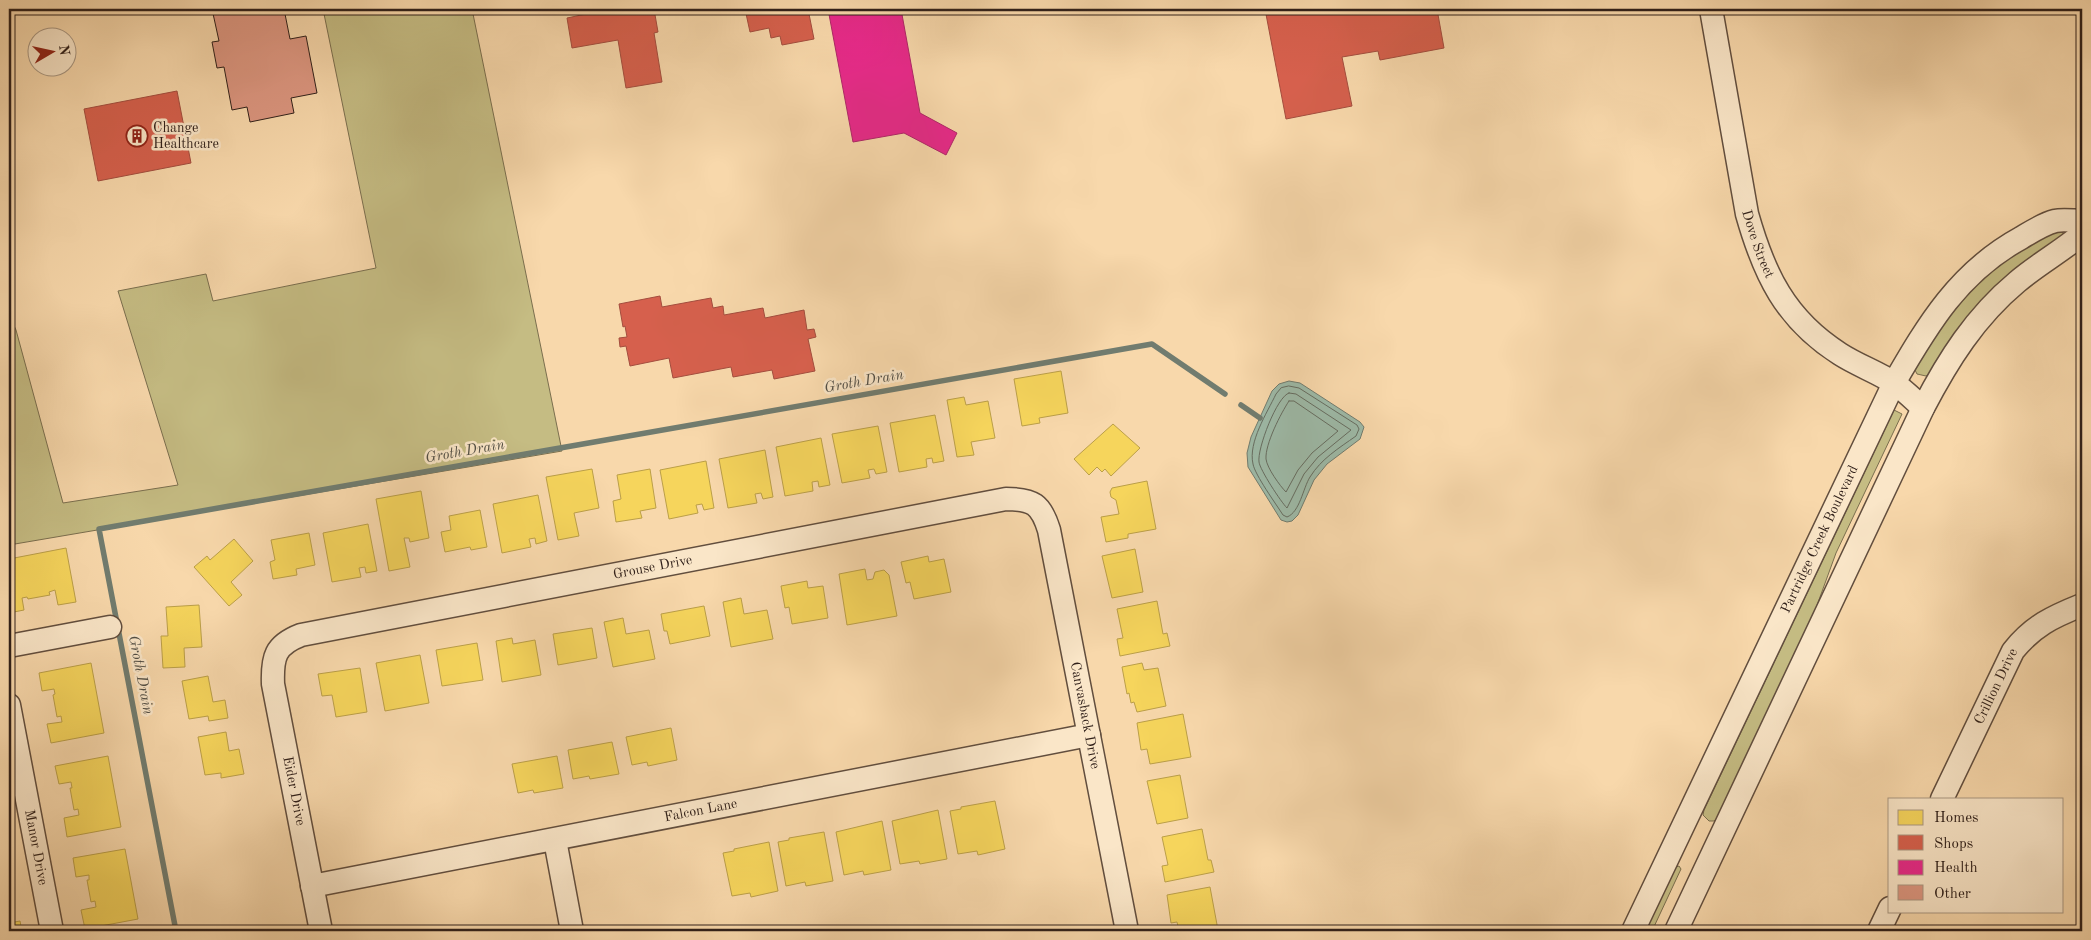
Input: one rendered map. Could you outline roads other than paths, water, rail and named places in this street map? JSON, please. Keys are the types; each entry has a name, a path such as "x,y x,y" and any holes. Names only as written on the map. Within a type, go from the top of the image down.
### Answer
{"street":[{"name":"Dove Street","path":"1711,9 1747,214 1755,243 1767,272 1787,307 1817,338 1840,354 1894,383 1923,408"},
{"name":"Partridge Creek Boulevard","path":"1634,931 1894,383 1924,331 1946,300 1987,259 2011,243 2056,220 2082,221"},
{"path":"1676,931 1923,408 1960,343 1993,303 2030,271 2068,246 2082,234"},
{"name":"Grouse Drive","path":"277,651 287,640 301,635 1006,498 1021,498 1034,503"},
{"name":"Canvasback Drive","path":"1034,503 1044,513 1049,530 1127,931"},
{"name":"Crillion Drive","path":"1942,798 2013,651 2024,637 2043,622 2082,605"},
{"path":"9,646 110,627"},
{"name":"Eider Drive","path":"277,651 272,665 273,684 321,931"},
{"name":"Manor Drive","path":"9,705 52,931"},
{"name":"Falcon Lane","path":"312,886 1088,735"},
{"path":"555,840 572,931"},
{"path":"1879,931 1888,912"}],"water":[{"path":"1289,381 1300,383 1360,422 1364,427 1360,439 1327,464 1314,480 1298,515 1292,521 1287,522 1281,520 1248,467 1247,453 1251,437 1272,391 1279,384"}],"waterway":[{"name":"Groth Drain","path":"176,931 99,529 1152,344 1225,394"},
{"name":"Groth Drain","path":"1241,405 1260,418"}],"place":[{"name":"Change Healthcare","path":"137,136"}]}
